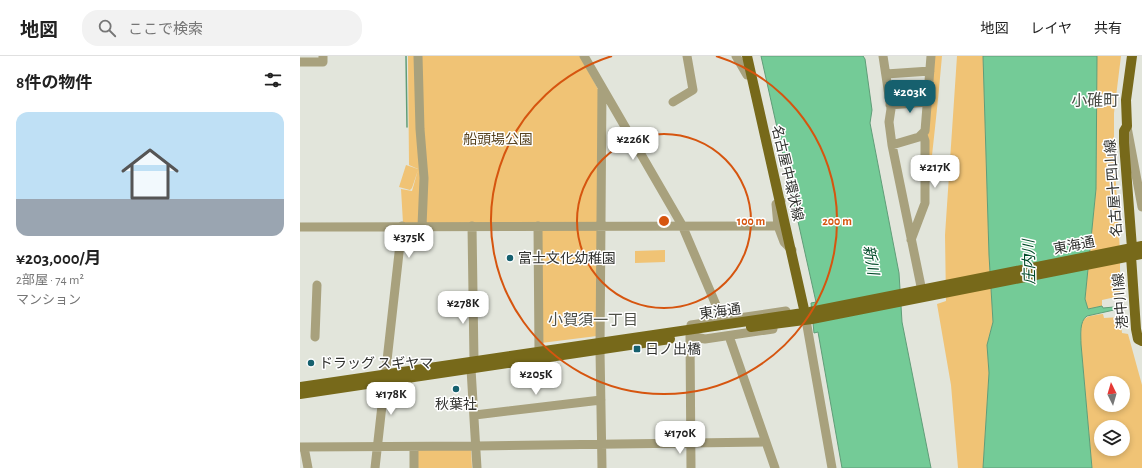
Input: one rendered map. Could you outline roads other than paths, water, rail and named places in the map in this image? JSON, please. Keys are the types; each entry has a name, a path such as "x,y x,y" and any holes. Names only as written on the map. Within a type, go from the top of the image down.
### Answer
{"main road":[{"name":"名古屋中環状線","path":"747,56 808,316"},
{"name":"名古屋十四山線","path":"1132,56 1126,100 1127,126 1124,131 1124,143 1134,251"},
{"name":"東海通","path":"473,365 539,352 690,336 808,316 922,292 1134,251"},
{"name":"港中川線","path":"1134,251 1136,329 1138,339 1142,341"},
{"name":"東海通","path":"300,394 385,378 600,346 667,333 808,316"},
{"name":"東海通","path":"300,387 385,378"}],"street":[{"path":"300,62 323,62 323,56"},
{"path":"418,56 420,129 424,178 422,226"},
{"path":"584,56 682,225 722,319"},
{"path":"673,102 693,90 687,56"},
{"path":"736,56 746,75 751,74"},
{"path":"883,56 890,105 889,122 892,146 922,292"},
{"path":"911,240 925,203 925,142 923,135 928,102 930,56"},
{"path":"886,74 930,70"},
{"path":"602,87 600,346 602,468"},
{"path":"890,105 928,102"},
{"path":"1127,126 1142,207"},
{"path":"892,146 923,135"},
{"path":"781,201 776,204 778,226 784,242 792,250"},
{"path":"300,227 601,225 778,226"},
{"path":"375,468 402,226"},
{"path":"472,226 473,365 477,468"},
{"path":"538,226 539,352"},
{"path":"315,337 317,285"},
{"path":"667,333 684,326 722,319 786,311"},
{"path":"808,316 832,468"},
{"path":"691,468 690,336 705,339 788,325"},
{"path":"729,336 775,468"},
{"path":"475,415 601,400"},
{"path":"308,468 302,447 414,447 766,442"},
{"path":"414,447 414,468"}],"water":[{"name":"新川","path":"761,56 863,56 865,59 872,110 870,123 899,273 902,322 931,468 842,468 818,332 814,333 811,303 816,302"},
{"name":"庄内川","path":"983,56 1097,56 1096,189 1085,299 1088,309 1102,306 1103,308 1114,307 1114,310 1087,316 1084,318 1081,329 1092,468 983,468 989,373 987,345 993,322 989,255"}],"waterway":[{"path":"406,56 407,127"}],"place":[{"name":"富士文化幼稚園","path":"510,258"},
{"name":"日ノ出橋","path":"637,349"},
{"name":"ドラッグ スギヤマ","path":"311,363"},
{"name":"秋葉社","path":"456,389"}],"district":[{"name":"小碓町","path":"1095,100"},
{"name":"小賀須一丁目","path":"593,320"}],"park label":[{"name":"船頭場公園","path":"498,139"}]}
